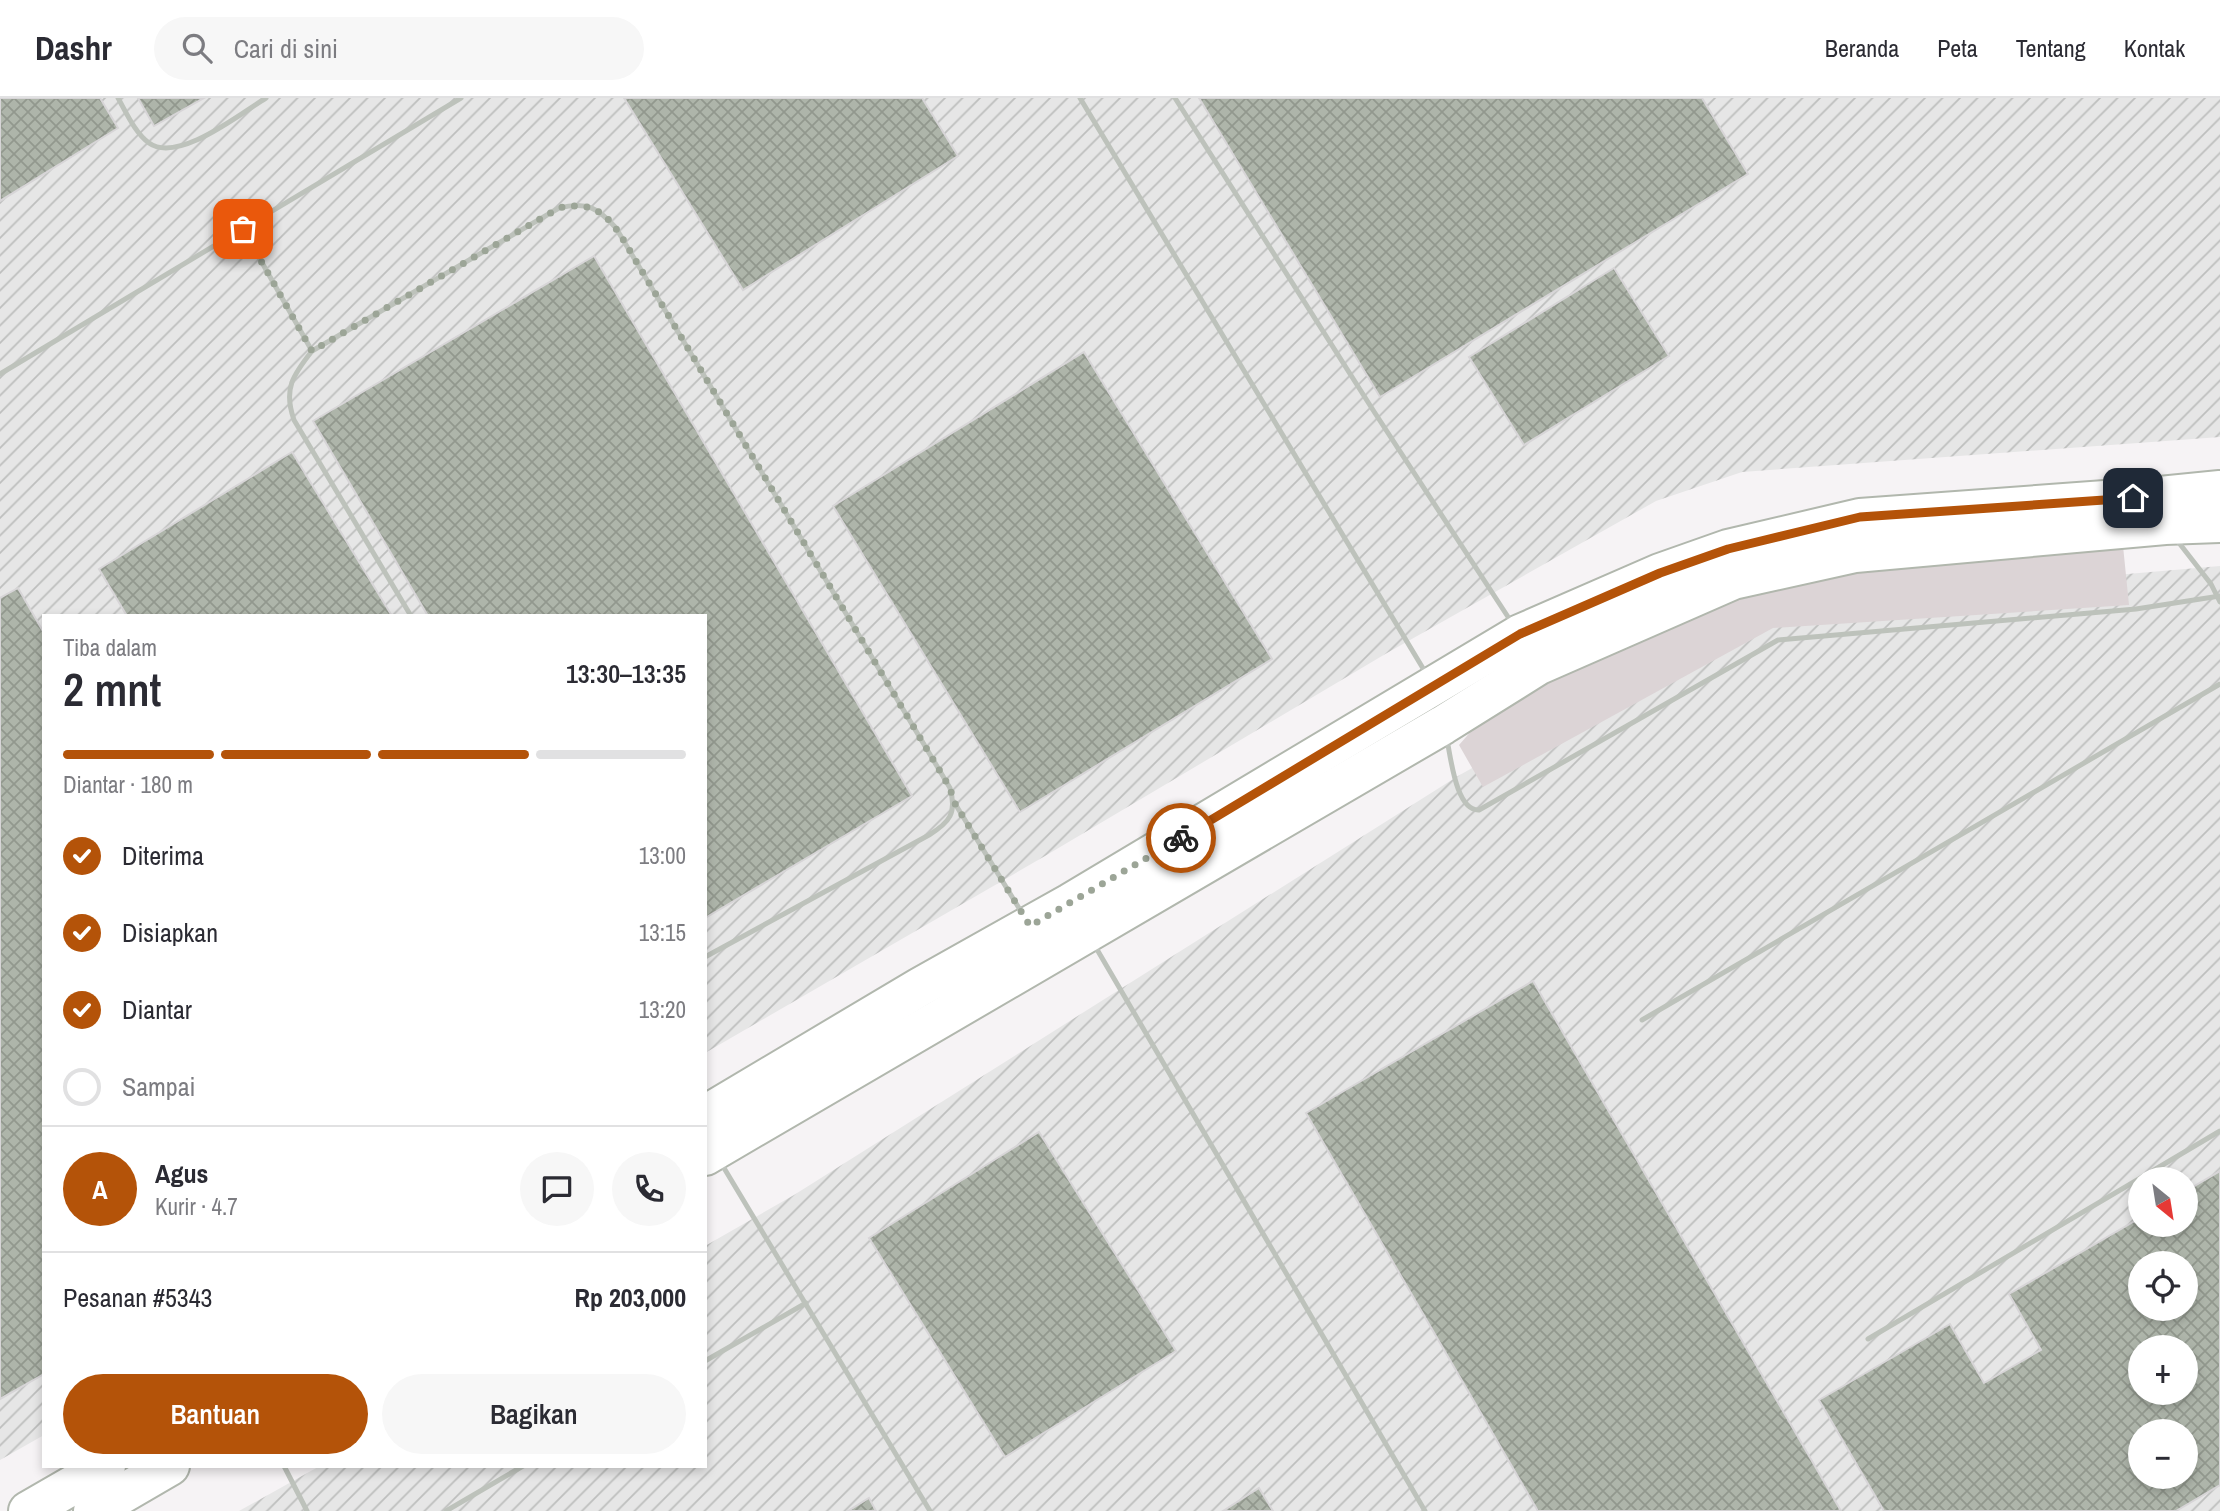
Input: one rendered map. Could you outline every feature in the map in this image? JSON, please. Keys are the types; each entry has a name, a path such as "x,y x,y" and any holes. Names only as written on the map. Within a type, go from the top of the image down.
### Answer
{"main road":[{"path":"710,1154 1443,725 1539,665 1733,580 1855,553 2163,511 2220,490"},
{"path":"707,1114 920,987 1030,926 1520,634 1660,573 1728,549 1860,517 2163,511 2220,523"},
{"path":"28,1511 103,1468"},
{"path":"93,1511 167,1468"}],"lane":[{"path":"118,98 149,144 179,148 266,98"},
{"path":"0,374 461,98"},
{"path":"1080,98 1434,687"},
{"path":"1175,98 1380,421 1520,634"},
{"path":"410,614 294,420 288,393 299,368 312,351 559,208 575,204 590,207 604,215 616,228 943,776 954,802 1030,926"},
{"path":"243,229 312,351"},
{"path":"1443,725 1459,794 1474,811 1778,640 2136,609 2219,598 2163,511"},
{"path":"1642,1020 2220,684"},
{"path":"707,956 929,835 948,820 954,802"},
{"path":"1088,934 1425,1511"},
{"path":"1868,1339 2220,1131"},
{"path":"710,1154 806,1303 930,1511"},
{"path":"707,1360 806,1303"},
{"path":"285,1468 307,1511"},
{"path":"446,1511 520,1468"}],"shaded area":[{"path":"0,98 2220,98 2220,437 1742,472 1656,501 1387,653 707,1052 707,614 42,614 42,1436 0,1460"},
{"path":"2122,536 2129,605 1773,628 1483,787 1459,745 1502,696 1720,590"},
{"path":"2220,566 2220,1511 239,1511 316,1468 707,1468 707,1245 794,1195 1458,776 1728,624 1859,597"}],"building":[{"path":"0,98 100,98 118,128 0,201"},
{"path":"138,98 204,98 154,126"},
{"path":"624,98 922,98 958,156 743,290"},
{"path":"1199,98 1702,98 1748,174 1380,397"},
{"path":"594,256 912,796 707,917 707,614 427,614 313,421"},
{"path":"1614,268 1669,356 1524,445 1469,357"},
{"path":"1084,352 1272,659 1020,812 833,506"},
{"path":"292,452 391,614 126,614 99,569"},
{"path":"18,588 42,630 42,1375 0,1399 0,598"},
{"path":"1533,981 1841,1511 1538,1511 1306,1113"},
{"path":"1039,1132 1176,1351 1005,1457 869,1238"},
{"path":"2220,1171 2220,1485 2176,1511 1884,1511 1819,1400 1950,1324 1984,1383 2041,1350 2009,1294 2128,1225 2128,1237 2198,1237 2198,1184"},
{"path":"1259,1488 1273,1511 1223,1511"},
{"path":"869,1498 876,1511 848,1511"}],"way so far":[{"path":"243,229 312,351 559,208 575,204 590,207 604,215 616,228 630,251 950,788 954,802 1030,926 1181,838"}],"route":[{"path":"1181,838 1520,634 1660,573 1728,549 1860,517 2133,498"}]}
